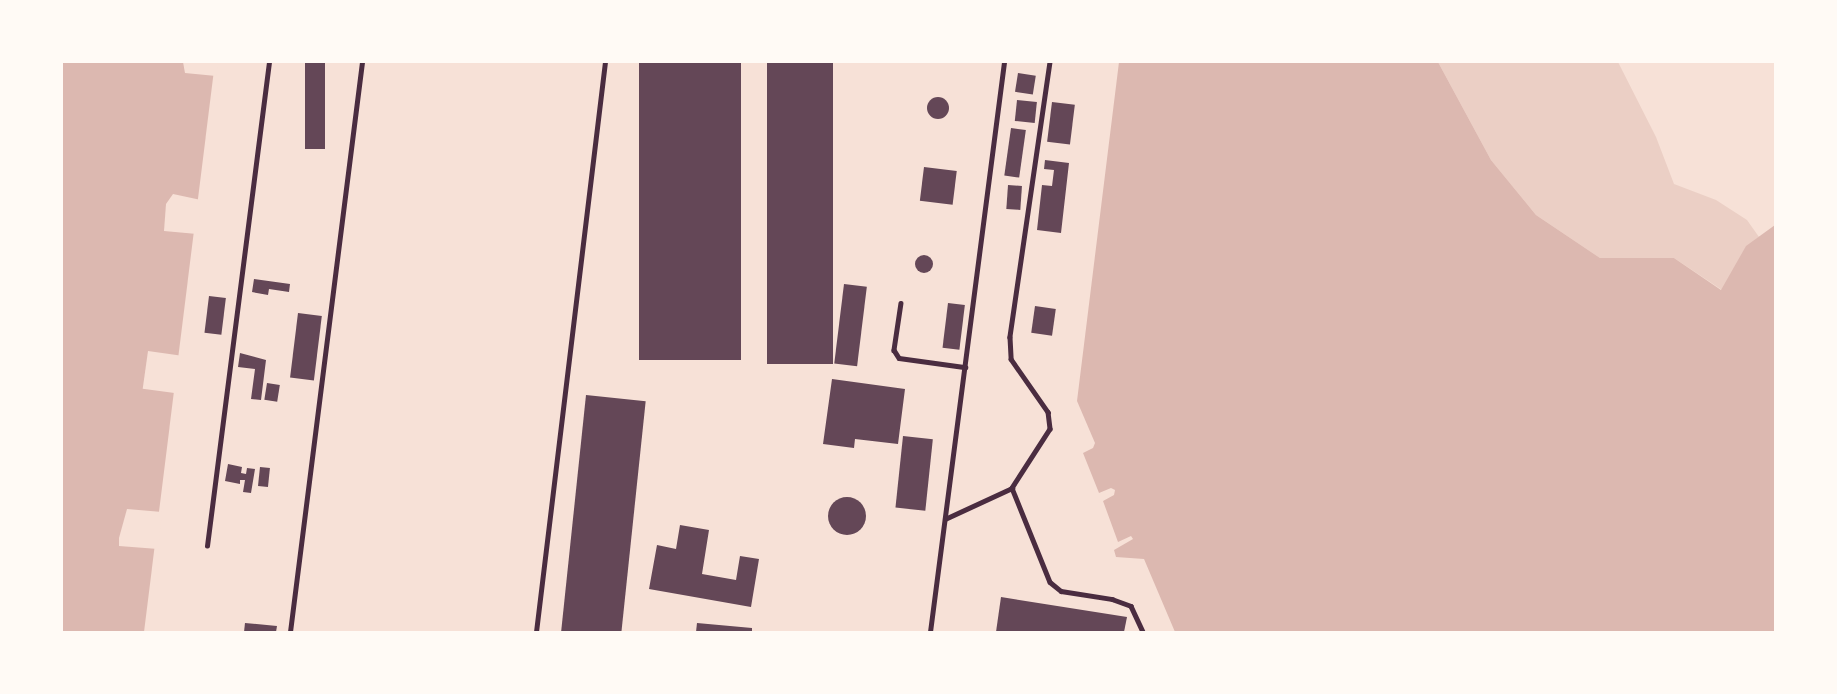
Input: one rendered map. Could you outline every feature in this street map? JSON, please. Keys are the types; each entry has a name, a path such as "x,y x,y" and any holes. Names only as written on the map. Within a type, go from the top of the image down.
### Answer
{"lane":[{"path":"207,546 269,62"},
{"path":"290,633 362,62"},
{"path":"536,633 605,62"},
{"path":"930,633 1004,62"},
{"path":"945,519 1012,488 1050,429 1048,412 1011,359 1010,337 1050,62"},
{"path":"901,303 894,350 900,358 965,367"},
{"path":"1012,488 1050,582 1061,591 1112,599 1131,606 1143,633"}],"shaded area":[{"path":"62,62 215,62 144,632 62,632"},
{"path":"1119,62 1438,62 1491,160 1536,215 1600,258 1674,258 1721,290 1746,246 1775,225 1775,632 1175,632 1144,559 1116,557 1114,550 1133,539 1131,536 1118,542 1103,501 1114,495 1115,490 1111,488 1099,493 1083,453 1093,448 1095,443 1077,401"},
{"path":"1438,62 1618,62 1656,137 1674,184 1716,200 1747,220 1759,237 1746,247 1722,290 1674,258 1600,258 1536,215 1491,160"}],"pier":[{"path":"183,62 218,62 216,76 185,73"},
{"path":"173,194 201,200 197,234 164,231 166,204"},
{"path":"148,351 182,356 176,393 143,389"},
{"path":"127,509 162,512 158,549 119,546"}],"building":[{"path":"305,62 325,62 325,149 305,149"},
{"path":"639,62 741,62 741,360 639,360"},
{"path":"767,62 833,62 833,364 767,364"},
{"path":"1018,73 1036,76 1033,95 1015,92"},
{"path":"938,97 946,100 949,108 946,116 938,119 930,116 927,108 930,100"},
{"path":"1017,100 1037,102 1035,123 1015,121"},
{"path":"1052,102 1075,105 1070,145 1047,142"},
{"path":"1011,128 1026,130 1019,178 1004,176"},
{"path":"1045,160 1069,163 1061,233 1037,230 1042,185 1052,186 1054,170 1044,169"},
{"path":"924,167 957,171 953,205 920,201"},
{"path":"1008,185 1022,186 1020,210 1006,209"},
{"path":"924,255 930,258 933,264 930,270 924,273 918,270 915,264 918,258"},
{"path":"254,279 290,284 289,292 269,289 268,295 252,292"},
{"path":"844,284 867,287 857,366 834,363"},
{"path":"209,296 226,298 221,335 204,333"},
{"path":"948,303 965,305 959,350 943,348"},
{"path":"1035,306 1056,309 1052,336 1031,333"},
{"path":"298,313 322,316 314,380 290,378"},
{"path":"240,353 266,360 261,400 251,399 255,369 238,367"},
{"path":"832,379 905,389 898,444 855,439 854,448 823,444"},
{"path":"267,383 280,385 277,402 264,400"},
{"path":"586,395 646,401 621,632 561,632"},
{"path":"903,436 933,439 925,511 895,508"},
{"path":"228,464 242,467 241,473 246,474 247,468 255,469 251,493 243,492 245,480 240,480 240,484 225,481"},
{"path":"260,467 270,468 268,487 258,486"},
{"path":"847,497 860,503 866,516 860,529 847,535 834,529 828,516 834,503"},
{"path":"680,525 709,530 702,574 736,580 740,556 759,559 751,607 649,589 657,545 676,549"},
{"path":"1001,597 1127,617 1124,632 996,632"},
{"path":"245,623 277,626 276,632 244,632"},
{"path":"697,623 752,628 752,632 696,632"}]}
